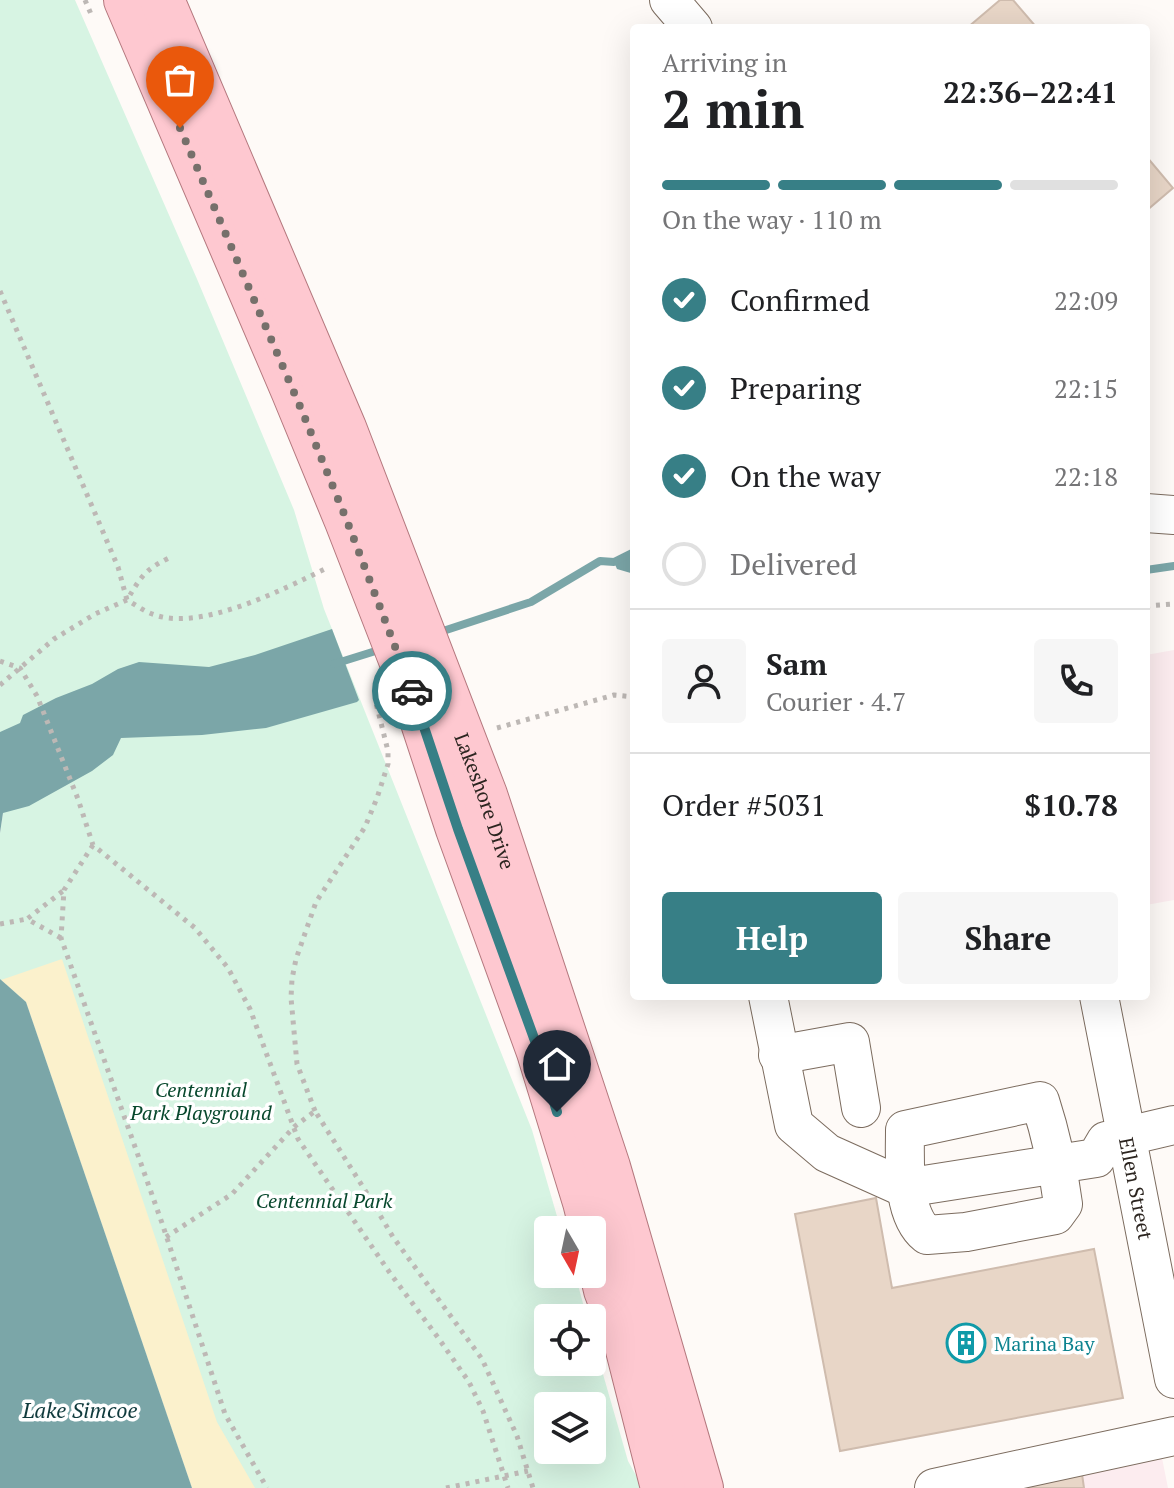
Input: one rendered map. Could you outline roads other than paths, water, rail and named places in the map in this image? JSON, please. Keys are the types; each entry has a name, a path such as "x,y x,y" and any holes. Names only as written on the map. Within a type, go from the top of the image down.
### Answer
{"main road":[{"path":"126,0 347,521 397,610"},
{"name":"Lakeshore Drive","path":"162,0 344,428 397,610 407,684 485,795 608,1167 701,1488"},
{"path":"407,684 539,1052 588,1216"},
{"path":"606,1288 626,1342 663,1488"}],"street":[{"path":"669,0 690,24"},
{"path":"1150,513 1174,515"},
{"path":"769,1000 794,1125 827,1153 905,1188 1055,1150 1096,1158 1116,1139 1174,1125"},
{"name":"Ellen Street","path":"1099,1000 1116,1139 1174,1379"},
{"path":"778,1055 850,1042 861,1108"},
{"path":"1040,1101 1055,1150 1063,1204 1055,1215 966,1232 927,1235 918,1228 905,1188 905,1130 1040,1101"},
{"path":"934,1488 1174,1436"}],"water":[{"path":"630,554 630,573 617,569 614,562"},
{"path":"332,629 359,700 357,702 266,728 202,735 121,738 113,755 92,771 29,806 3,813 0,833 0,732 20,723 23,715 139,662 209,667"},
{"name":"Lake Simcoe","path":"0,979 26,1002 192,1488 0,1488"}],"waterway":[{"path":"437,633 531,602 600,561 614,562 630,554"},
{"path":"1150,569 1174,566"},
{"path":"334,664 382,649"}],"place":[{"name":"Marina Bay","path":"966,1343"}],"park label":[{"name":"Centennial Park Playground","path":"201,1100"},
{"name":"Centennial Park","path":"324,1200"}]}
